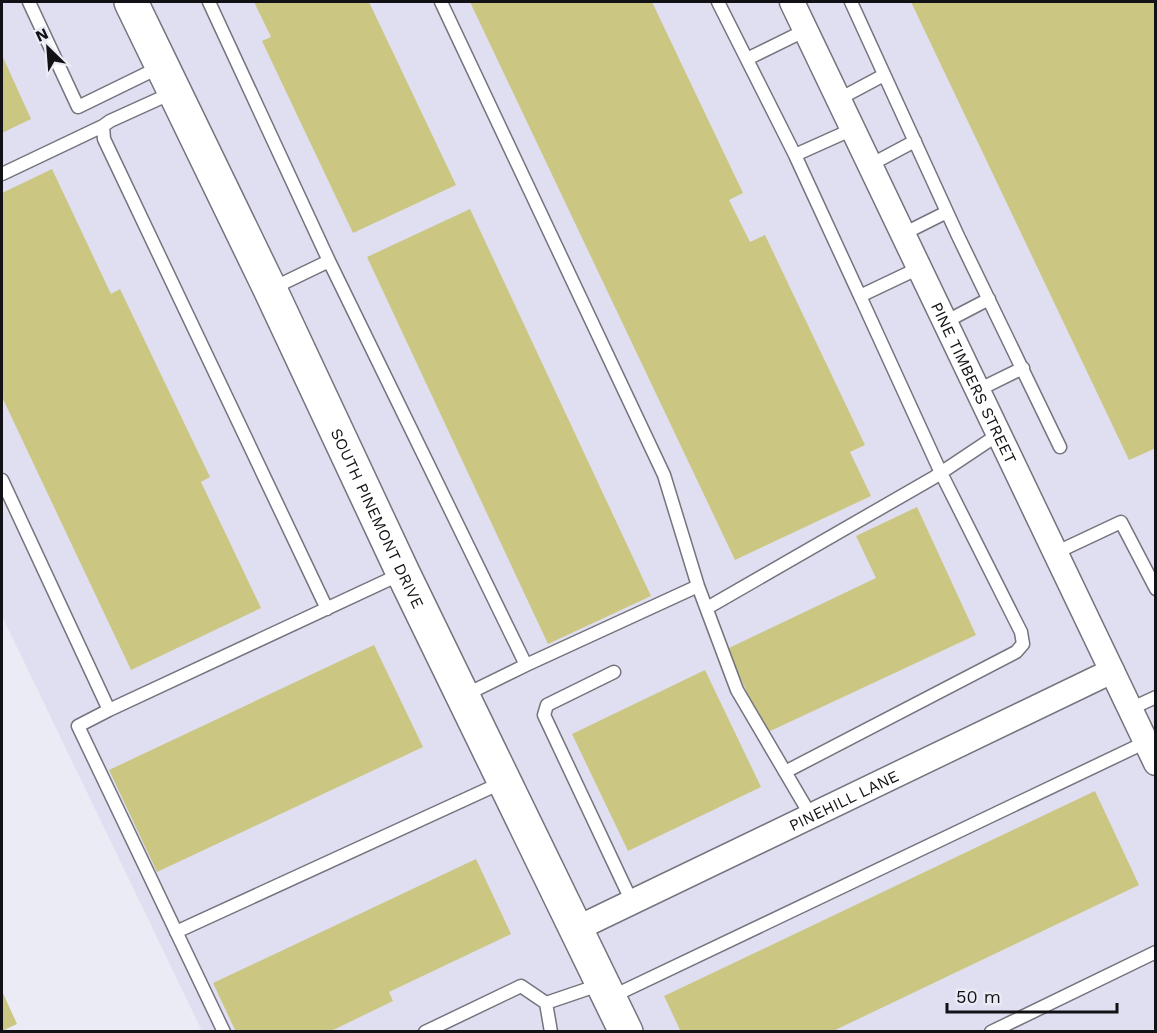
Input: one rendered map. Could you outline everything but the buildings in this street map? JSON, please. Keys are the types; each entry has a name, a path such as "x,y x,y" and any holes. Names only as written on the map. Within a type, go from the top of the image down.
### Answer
{"street":[{"name":"SOUTH PINEMONT DRIVE","path":"130,2 270,289 462,696 626,1032"},
{"name":"PINE TIMBERS STREET","path":"792,2 1150,752"},
{"name":"PINEHILL LANE","path":"576,929 1112,671"}],"lane":[{"path":"28,2 78,107 168,79"},
{"path":"209,2 329,261 526,665"},
{"path":"441,2 664,475 698,586 736,690 811,816"},
{"path":"718,2 795,155 941,473 1021,632 1023,644 1016,652 785,772"},
{"path":"851,2 947,212 1060,447"},
{"path":"747,59 806,30"},
{"path":"839,99 884,75"},
{"path":"2,174 103,126 168,79"},
{"path":"103,126 104,139 327,609"},
{"path":"795,155 853,129"},
{"path":"870,165 915,141"},
{"path":"903,234 947,212"},
{"path":"270,289 329,261"},
{"path":"860,297 919,268"},
{"path":"945,322 989,299"},
{"path":"978,390 1023,368"},
{"path":"707,608 941,473 999,434"},
{"path":"2,480 110,710"},
{"path":"1055,553 1121,522 1155,589"},
{"path":"224,1032 78,726 403,573"},
{"path":"462,696 698,586"},
{"path":"614,672 547,705 544,715 632,902"},
{"path":"1130,709 1155,697"},
{"path":"546,1004 606,990 1150,752"},
{"path":"176,932 504,781"},
{"path":"991,1032 1155,952"},
{"path":"425,1032 521,986 546,1004 551,1032"}],"shaded area":[{"path":"2,2 1155,2 1155,1031 202,1031 2,616"}]}
